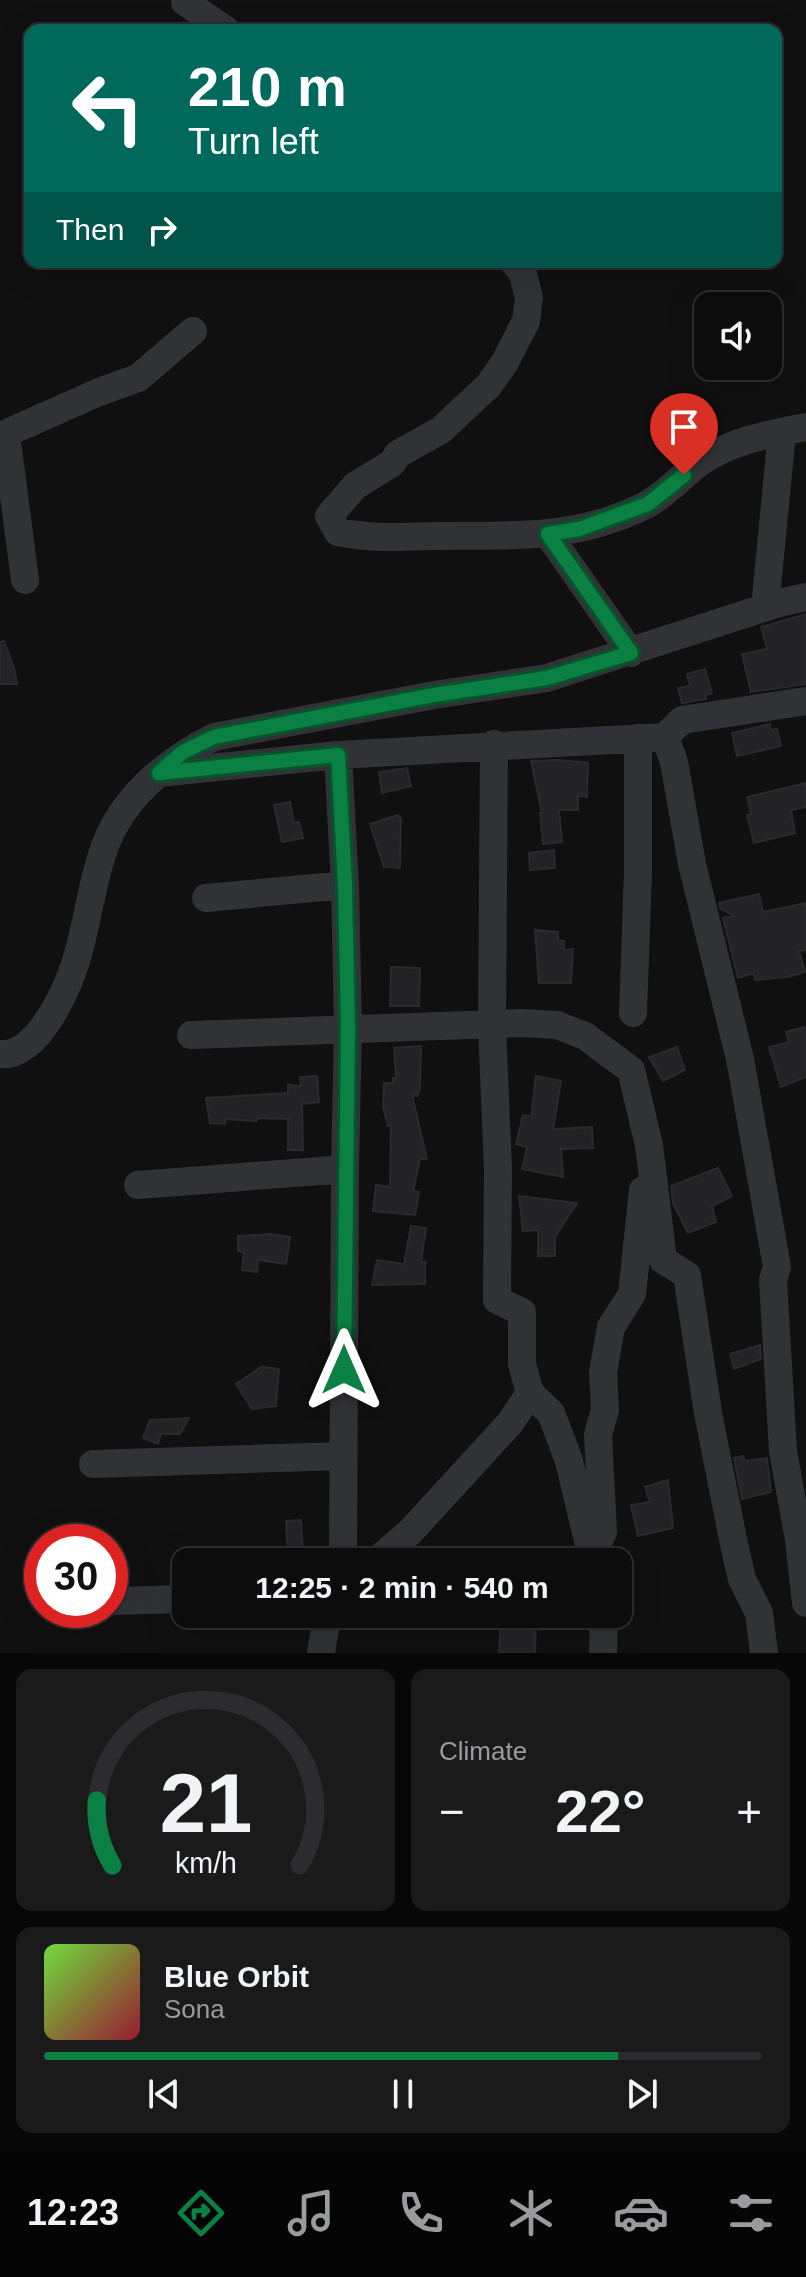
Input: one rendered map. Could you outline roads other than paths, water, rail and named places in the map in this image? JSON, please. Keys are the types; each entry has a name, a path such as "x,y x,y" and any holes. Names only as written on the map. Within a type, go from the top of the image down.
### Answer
{"street":[{"path":"185,2 217,24"},
{"path":"518,268 529,298 526,321 489,385 441,430 398,454 392,463 355,486 329,516 338,532 363,538 502,538 579,529 648,504 722,449 794,429 765,608"},
{"path":"25,580 3,435 138,378 193,331"},
{"path":"548,534 631,653"},
{"path":"0,1054 21,1049 38,1037 77,958 110,835 133,799 183,752 214,737 434,695 547,678 806,597"},
{"path":"159,773 338,755 652,737 682,720 806,701"},
{"path":"633,1013 638,872 652,737"},
{"path":"652,737 674,762 692,864 740,1059 777,1267 773,1280 783,1451 799,1540 806,1603"},
{"path":"494,744 492,1026 498,1169 497,1300 522,1312 522,1364 530,1393 551,1413 569,1461 590,1548"},
{"path":"338,755 348,1028 343,1548"},
{"path":"206,898 345,885"},
{"path":"191,1035 521,1023 557,1025 585,1036 631,1070 649,1145 663,1260 687,1275 708,1413 735,1549 742,1579 759,1613 764,1653"},
{"path":"597,1548 603,1532 598,1434 605,1410 603,1372 611,1327 632,1294 649,1145"},
{"path":"138,1185 345,1169"},
{"path":"391,1548 410,1532 510,1423 530,1393"},
{"path":"93,1464 343,1456"},
{"path":"128,1601 172,1599"},
{"path":"321,1653 325,1628"},
{"path":"603,1653 604,1628"}]}
